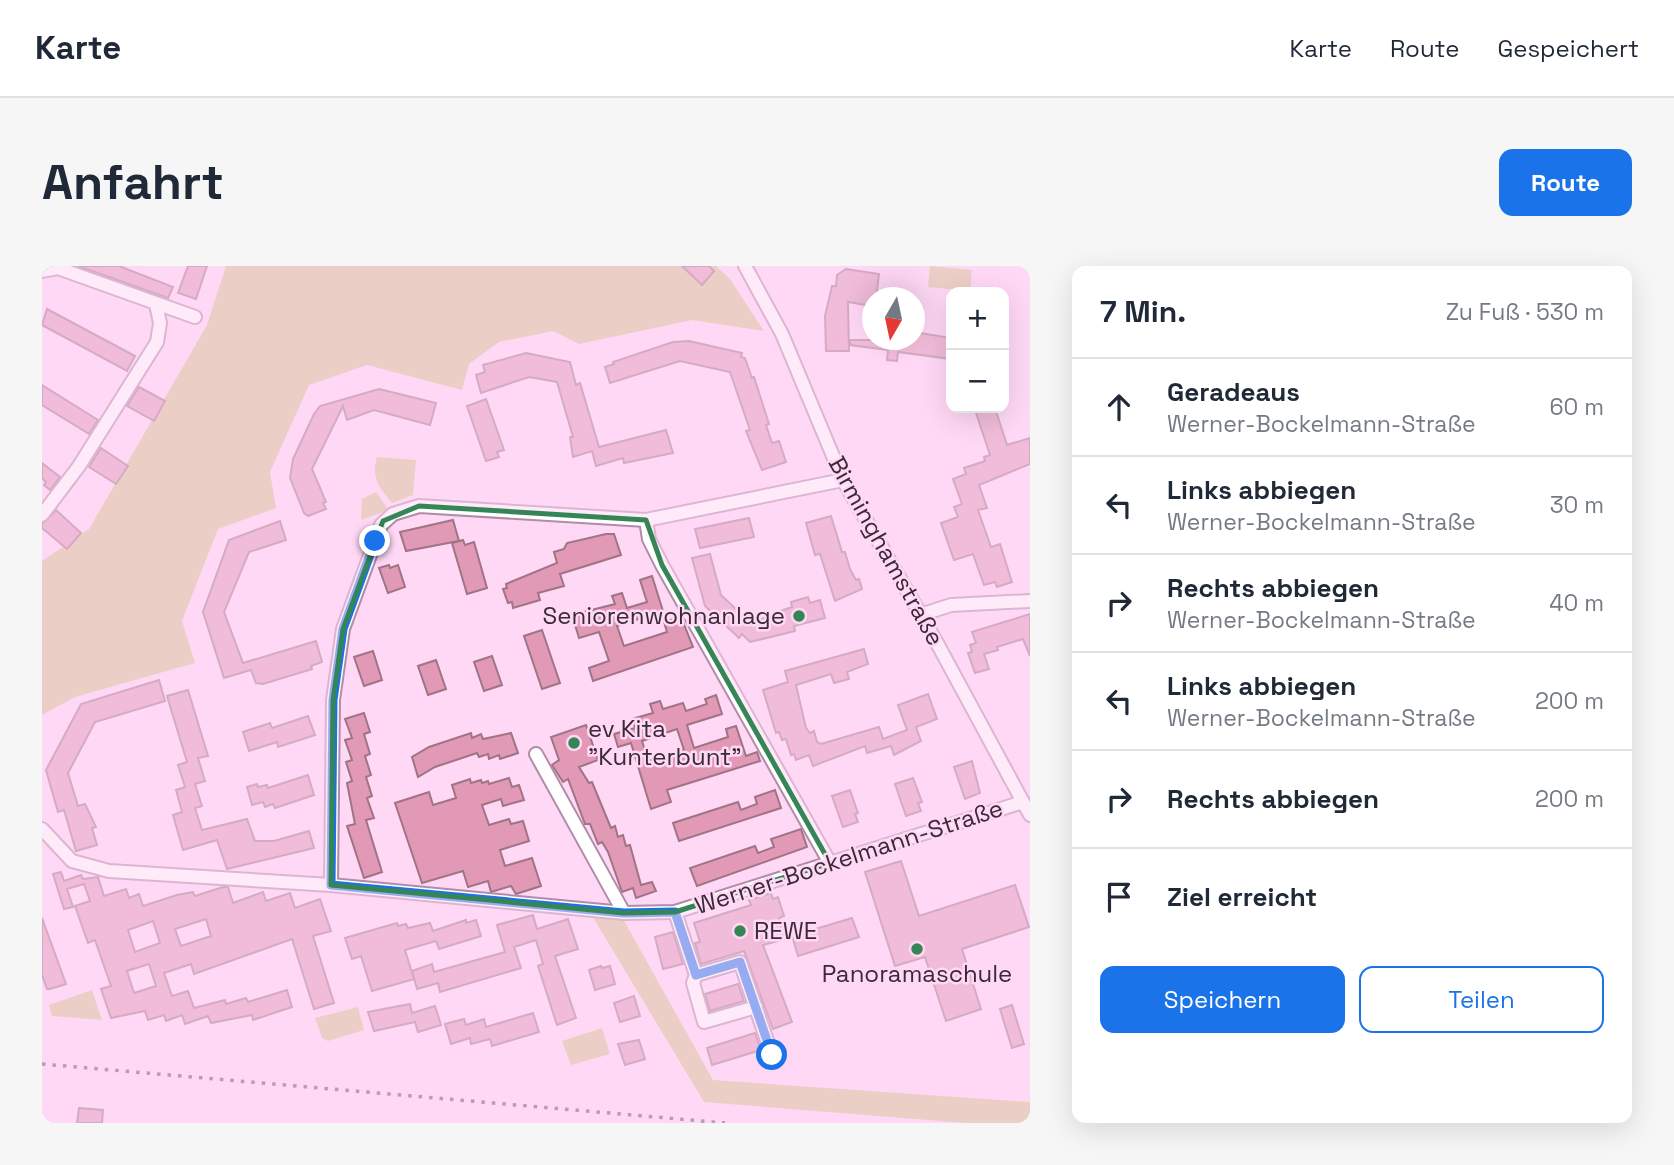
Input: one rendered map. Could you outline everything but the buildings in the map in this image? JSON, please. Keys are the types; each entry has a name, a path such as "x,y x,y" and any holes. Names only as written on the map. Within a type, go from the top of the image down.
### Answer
{"street":[{"name":"Birminghamstraße","path":"735,266 752,283"},
{"name":"Birminghamstraße","path":"744,266 782,334 843,480 1030,815"},
{"path":"42,271 58,268 195,317"},
{"path":"42,515 79,466 157,342 160,323 156,304"},
{"path":"331,885 333,700 343,629 383,521 401,510 419,506 646,520 843,480"},
{"path":"646,520 649,539 662,565 830,863"},
{"path":"920,615 951,605 1030,601"},
{"path":"536,754 624,913"},
{"name":"Werner-Bockelmann-Straße","path":"42,829 72,860 100,870 331,885 624,913 675,912 1023,802"},
{"name":"Werner-Bockelmann-Straße","path":"675,912 696,975 693,983 704,1022 755,1006"},
{"path":"696,975 740,962 772,1055"}],"highlighted area":[{"path":"419,506 646,520 662,565 830,863 675,912 624,913 331,885 333,700 343,629 383,521"}],"shaded area":[{"path":"226,266 716,266 730,279 764,331 692,320 579,344 553,331 499,342 469,364 462,390 367,365 309,385 270,472 276,508 218,529 182,621 195,663 75,697 42,715 42,561 89,529 207,325"},
{"path":"930,266 972,270 970,287 928,287"},
{"path":"377,457 416,460 413,495 392,503 377,482"},
{"path":"376,492 389,510 361,520 362,499"},
{"path":"591,914 622,917 713,1080 1030,1102 1030,1123 966,1123 704,1102"},
{"path":"92,990 102,1020 52,1016 49,1005"},
{"path":"358,1007 364,1030 328,1041 322,1038 315,1018"},
{"path":"602,1028 610,1054 571,1065 562,1041"}],"railway":[{"path":"42,1064 725,1123"}],"place":[{"name":"Seniorenwohnanlage","path":"799,616"},
{"name":"ev Kita \"Kunterbunt\"","path":"574,743"},
{"name":"REWE","path":"740,931"},
{"name":"Panoramaschule","path":"917,949"}],"route":[{"path":"375,541 343,629 333,700 331,885 624,913 675,912 696,975 740,962 772,1055"}]}
